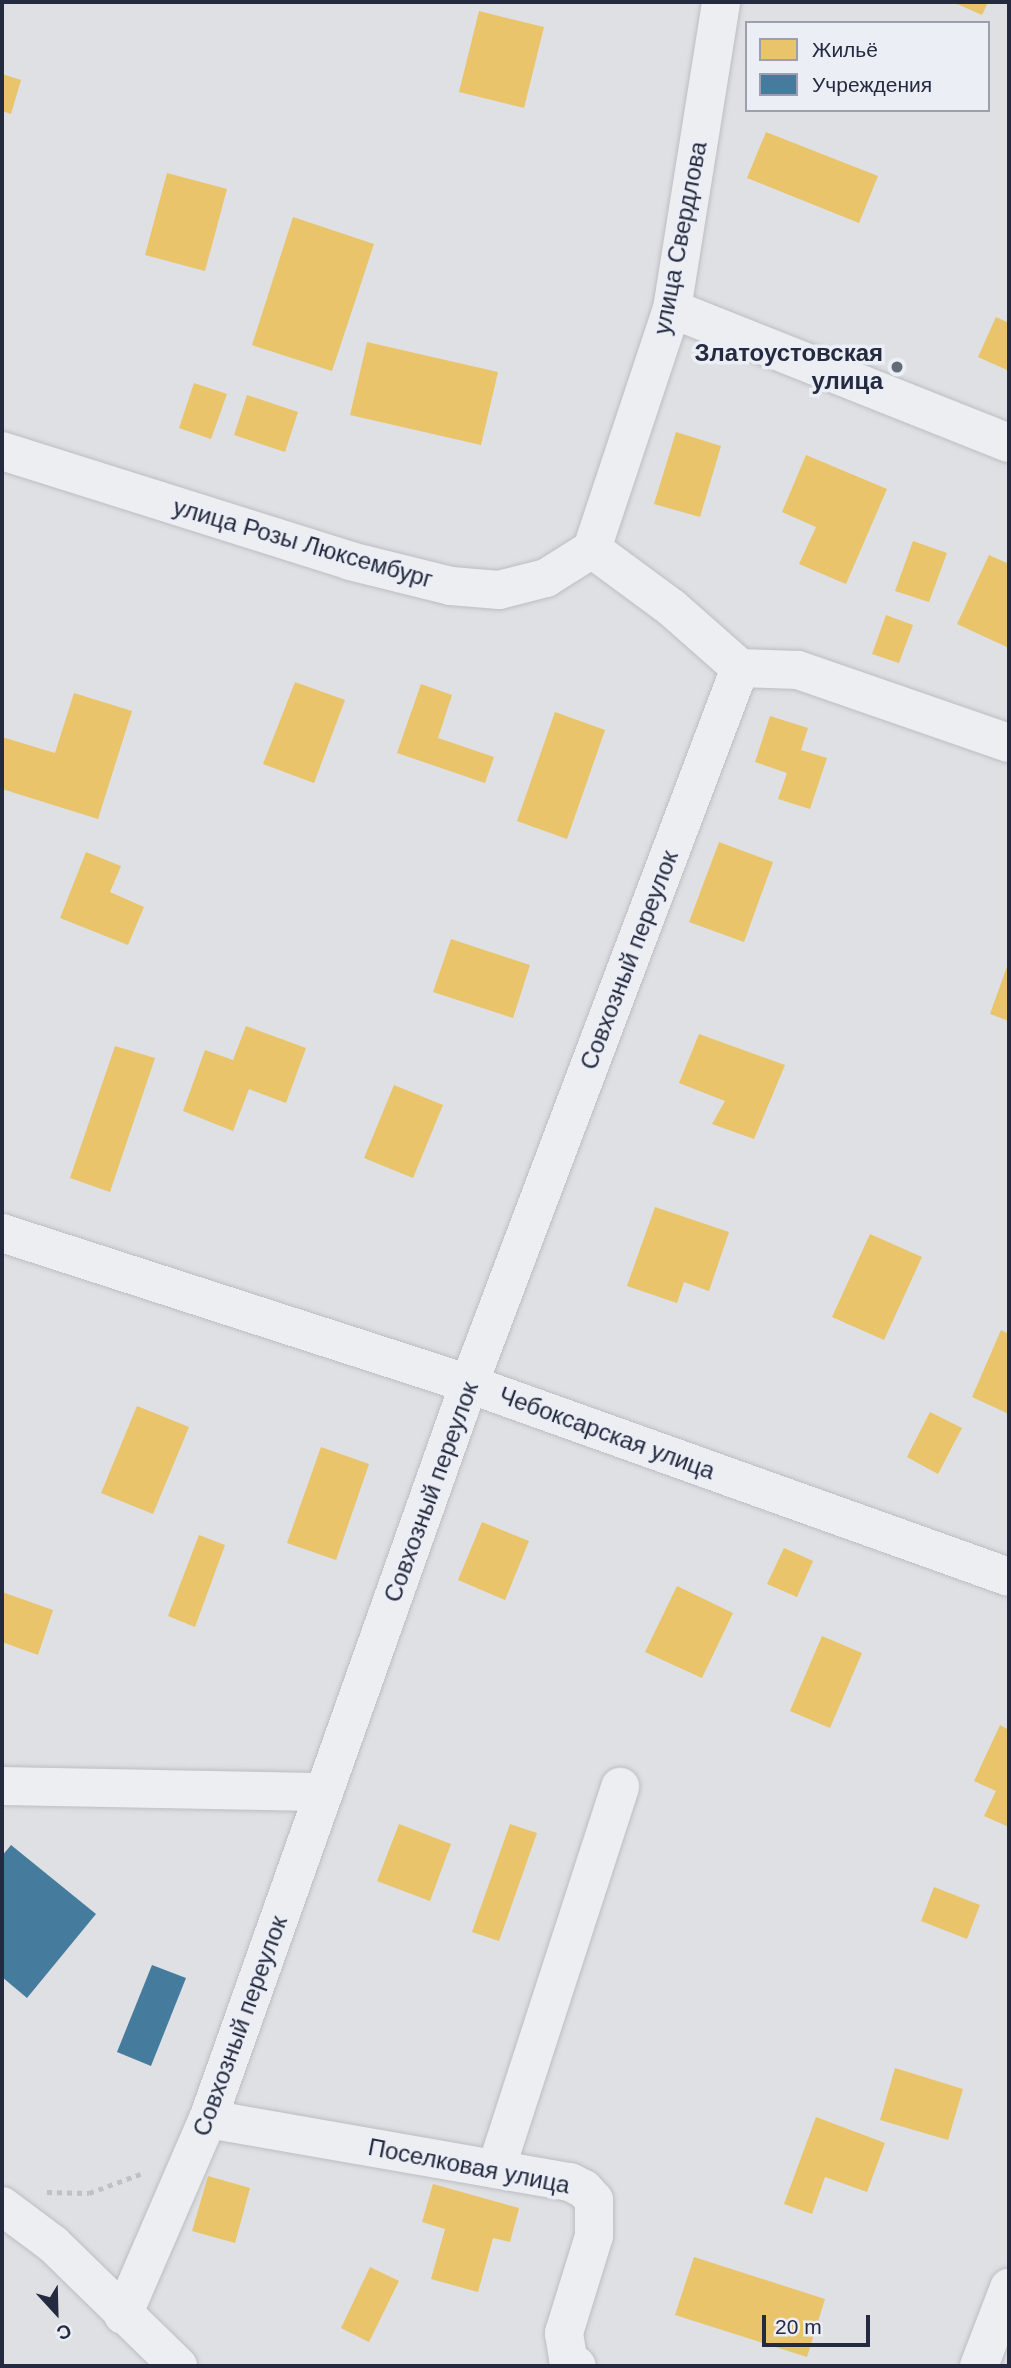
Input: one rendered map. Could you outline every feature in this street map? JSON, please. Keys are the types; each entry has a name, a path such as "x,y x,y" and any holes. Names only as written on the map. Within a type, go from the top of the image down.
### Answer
{"street":[{"name":"улица Свердлова","path":"592,549 672,309 721,2"},
{"path":"672,309 1009,443"},
{"name":"улица Розы Люксембург","path":"2,451 350,561 451,586 499,590 546,578 592,549"},
{"path":"592,549 672,608 740,668 798,670 1009,743"},
{"name":"Совхозный переулок","path":"123,2315 208,2119 469,1384 740,668"},
{"name":"Чебоксарская улица","path":"2,1233 469,1384 1009,1577"},
{"path":"2,1786 324,1793"},
{"path":"496,2169 620,1787"},
{"name":"Поселковая улица","path":"208,2119 570,2182 594,2200 594,2236 564,2333 568,2359 577,2366"},
{"path":"2,2206 53,2244 178,2366"},
{"path":"979,2366 1009,2288"}],"path":[{"path":"41,2192 89,2193 152,2166"}],"building: Жильё":[{"path":"953,2 988,2 982,15"},
{"path":"479,11 544,27 524,108 459,92"},
{"path":"2,74 21,80 11,114 2,111"},
{"path":"766,132 878,176 859,223 747,178"},
{"path":"167,173 227,189 205,271 145,255"},
{"path":"293,217 374,244 332,371 252,345"},
{"path":"996,317 1009,323 1007,370 978,357"},
{"path":"367,342 498,372 481,445 350,415"},
{"path":"194,383 227,394 211,439 179,428"},
{"path":"247,395 298,412 285,452 234,435"},
{"path":"676,432 721,446 700,517 654,504"},
{"path":"806,455 887,489 846,584 799,564 816,527 782,512"},
{"path":"913,541 947,553 929,602 895,591"},
{"path":"989,555 1009,564 1009,648 957,624"},
{"path":"886,615 913,625 899,663 872,654"},
{"path":"295,682 345,700 314,783 263,764"},
{"path":"421,684 452,695 438,738 494,757 485,783 397,753"},
{"path":"74,693 132,711 98,819 2,789 2,737 55,753"},
{"path":"555,712 605,730 567,839 517,821"},
{"path":"770,716 808,728 801,750 827,758 810,809 778,799 787,773 755,762"},
{"path":"719,842 773,862 744,942 689,922"},
{"path":"86,852 121,866 110,892 144,907 128,945 60,918"},
{"path":"451,939 530,965 513,1018 433,992"},
{"path":"1009,961 1009,1021 990,1014"},
{"path":"246,1026 306,1048 286,1103 249,1089 233,1131 183,1111 205,1050 233,1060"},
{"path":"699,1034 785,1065 754,1139 712,1124 725,1101 679,1083"},
{"path":"115,1046 155,1058 110,1192 70,1178"},
{"path":"394,1085 443,1105 413,1178 364,1158"},
{"path":"655,1207 729,1232 709,1291 684,1282 677,1303 627,1286"},
{"path":"870,1234 922,1257 884,1340 832,1317"},
{"path":"1001,1330 1009,1334 1009,1414 972,1397"},
{"path":"137,1406 189,1427 153,1514 101,1493"},
{"path":"930,1412 962,1428 938,1474 907,1457"},
{"path":"321,1447 369,1464 336,1560 287,1543"},
{"path":"482,1522 529,1541 505,1600 458,1580"},
{"path":"199,1535 225,1545 195,1627 168,1616"},
{"path":"784,1548 813,1561 797,1597 767,1584"},
{"path":"677,1586 733,1613 702,1678 645,1652"},
{"path":"2,1592 53,1610 38,1655 2,1642"},
{"path":"822,1636 862,1653 830,1728 790,1711"},
{"path":"1000,1725 1009,1730 1009,1827 984,1816 996,1791 974,1781"},
{"path":"399,1824 451,1844 430,1901 377,1881"},
{"path":"510,1824 537,1833 499,1941 472,1932"},
{"path":"934,1887 980,1905 967,1939 921,1921"},
{"path":"895,2068 963,2089 948,2140 880,2120"},
{"path":"816,2117 885,2143 867,2192 825,2177 812,2214 784,2204"},
{"path":"208,2176 250,2188 235,2243 192,2231"},
{"path":"433,2184 519,2208 510,2242 493,2238 478,2292 431,2279 445,2229 422,2222"},
{"path":"694,2257 825,2299 807,2357 675,2315"},
{"path":"370,2267 399,2281 369,2342 341,2328"}],"building: Учреждения":[{"path":"11,1845 96,1914 27,1998 2,1977 2,1856"},
{"path":"152,1965 186,1978 151,2066 117,2052"}],"place":[{"name":"Златоустовская улица","path":"897,367"}]}
